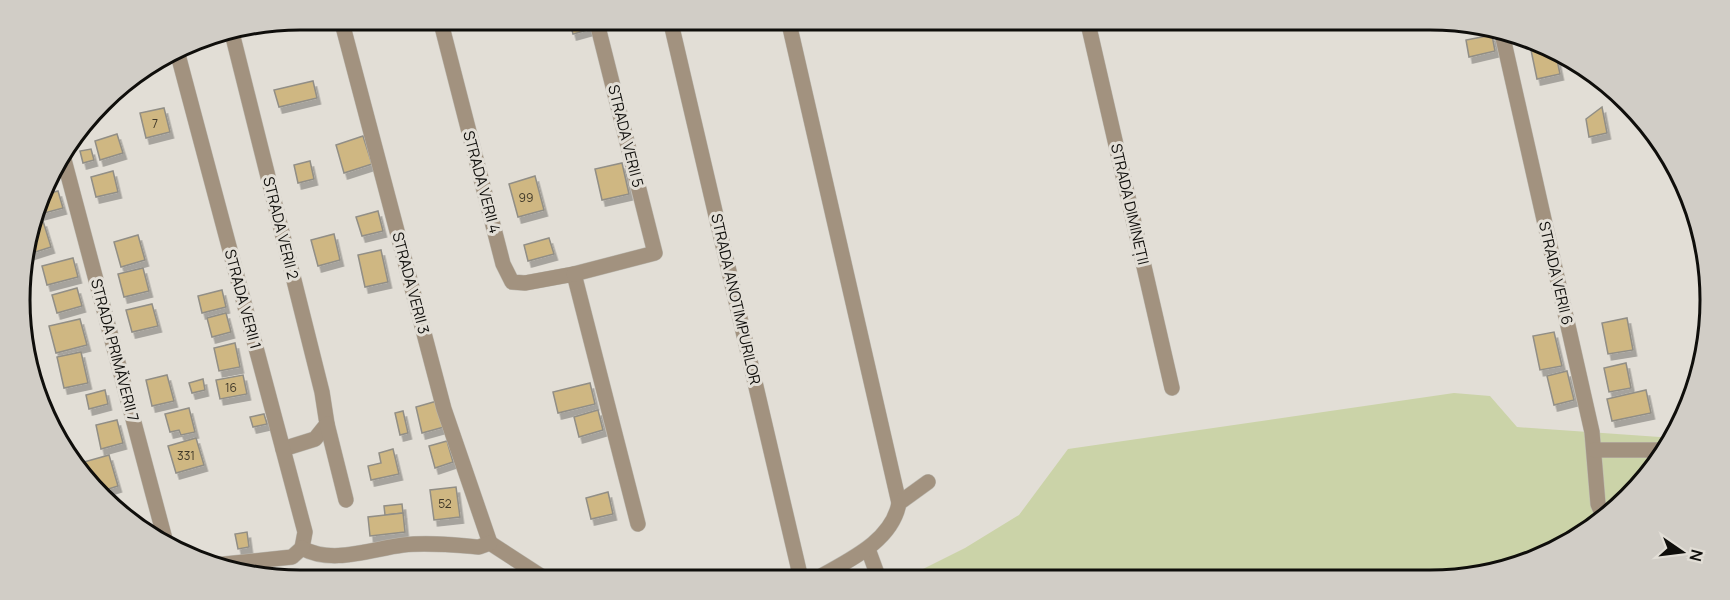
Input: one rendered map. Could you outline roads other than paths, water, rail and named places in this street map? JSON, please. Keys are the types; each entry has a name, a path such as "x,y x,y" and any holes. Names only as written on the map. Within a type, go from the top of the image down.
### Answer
{"street":[{"name":"STRADA VERII 3","path":"344,30 444,409 490,543"},
{"name":"STRADA VERII 4","path":"443,30 503,264 512,282 525,283 574,274 655,253"},
{"name":"STRADA VERII 5","path":"599,30 655,253"},
{"name":"STRADA ANOTIMPURILOR","path":"672,30 799,570"},
{"path":"790,30 899,503 896,519 868,549 832,570"},
{"name":"STRADA DIMINEȚII","path":"1089,30 1173,388"},
{"name":"STRADA VERII 2","path":"233,38 322,392 327,424 346,500"},
{"name":"STRADA VERII 6","path":"1503,40 1595,450 1600,509"},
{"name":"STRADA VERII 1","path":"179,59 305,532 302,548"},
{"name":"STRADA PRIMĂVERII 7","path":"66,166 163,533"},
{"path":"574,274 638,524"},
{"path":"283,448 315,439 327,424"},
{"path":"1595,450 1654,450"},
{"path":"899,503 928,482"},
{"path":"237,563 292,557 302,548 315,555 333,555 378,552 404,545 479,547 490,543 532,570"},
{"path":"868,549 876,570"}]}
